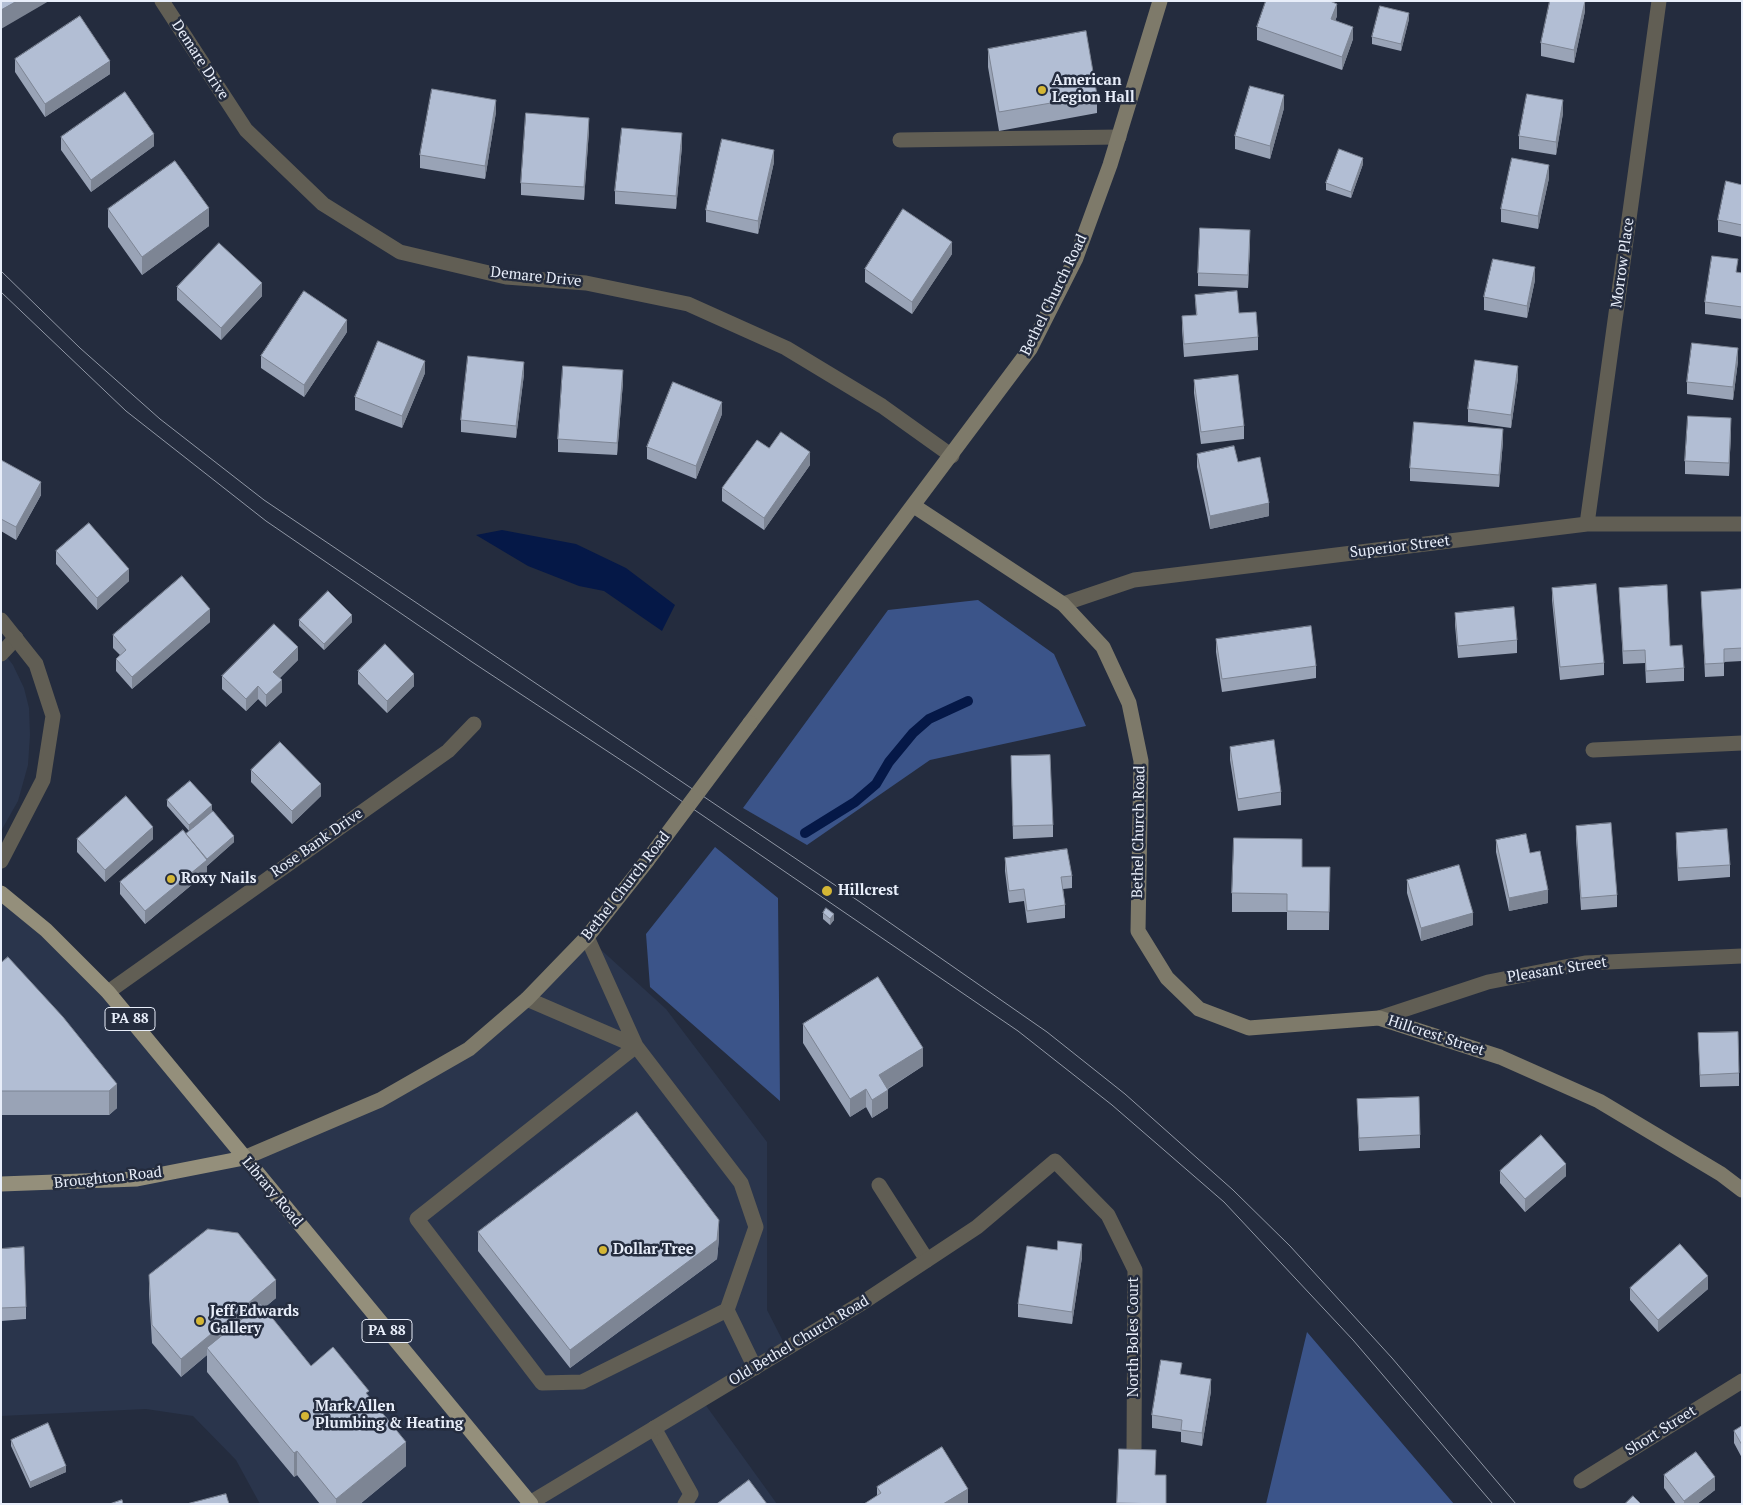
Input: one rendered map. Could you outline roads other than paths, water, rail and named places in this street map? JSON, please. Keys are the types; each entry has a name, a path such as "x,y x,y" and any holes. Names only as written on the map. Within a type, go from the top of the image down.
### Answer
{"main road":[{"name":"Library Road","path":"1,893 46,930 108,992 530,1504"},
{"name":"Broughton Road","path":"1,1184 137,1179 244,1158"}],"street":[{"name":"Demare Drive","path":"162,1 246,130 323,204 400,252 506,277 586,282 688,304 786,348 882,406 952,456"},
{"name":"Bethel Church Road","path":"244,1158 388,1095 469,1049 527,999 588,937 647,862 952,456 1030,349 1076,258 1119,137 1160,1"},
{"name":"Morrow Place","path":"1587,524 1659,1"},
{"path":"900,140 1119,137"},
{"name":"Bethel Church Road","path":"914,506 1063,604 1103,647 1129,703 1141,761 1138,931"},
{"name":"Superior Street","path":"1063,604 1134,580 1587,524 1742,524"},
{"path":"1,620 36,664 53,716 43,780 1,861"},
{"path":"1,654 16,638"},
{"name":"Rose Bank Drive","path":"108,992 448,751 474,724"},
{"path":"1592,750 1742,743"},
{"name":"Hillcrest Street","path":"1138,931 1167,978 1199,1009 1249,1028 1379,1018 1500,1057 1599,1101 1721,1174 1742,1190"},
{"path":"588,937 636,1046 741,1183 756,1227 727,1310 582,1382 542,1382 416,1219 636,1046"},
{"name":"Pleasant Street","path":"1379,1018 1488,982 1585,963 1742,956"},
{"path":"527,999 636,1046"},
{"name":"Old Bethel Church Road","path":"530,1504 862,1303 977,1227 1055,1161"},
{"name":"North Boles Court","path":"1055,1161 1108,1215 1135,1270 1134,1450"},
{"path":"879,1184 927,1260"},
{"path":"727,1310 756,1368"},
{"name":"Short Street","path":"1581,1481 1742,1380"},
{"path":"654,1428 691,1494 685,1504"}],"waterway":[{"path":"805,833 855,802 876,784 889,762 913,733 929,719 968,701"}],"tram line":[{"path":"1,271 80,348 160,419 264,500 860,902 1047,1032 1125,1094 1233,1190 1290,1246 1392,1358 1516,1504"},
{"path":"1,292 126,411 266,521 472,662 642,774 1018,1031 1112,1105 1224,1202 1353,1340 1493,1504"}],"place":[{"name":"American Legion Hall","path":"1042,90"},
{"name":"Roxy Nails","path":"171,879"},
{"name":"Hillcrest","path":"827,891"},
{"name":"Dollar Tree","path":"603,1250"},
{"name":"Jeff Edwards Gallery","path":"200,1321"},
{"name":"Mark Allen Plumbing & Heating","path":"305,1416"}]}
